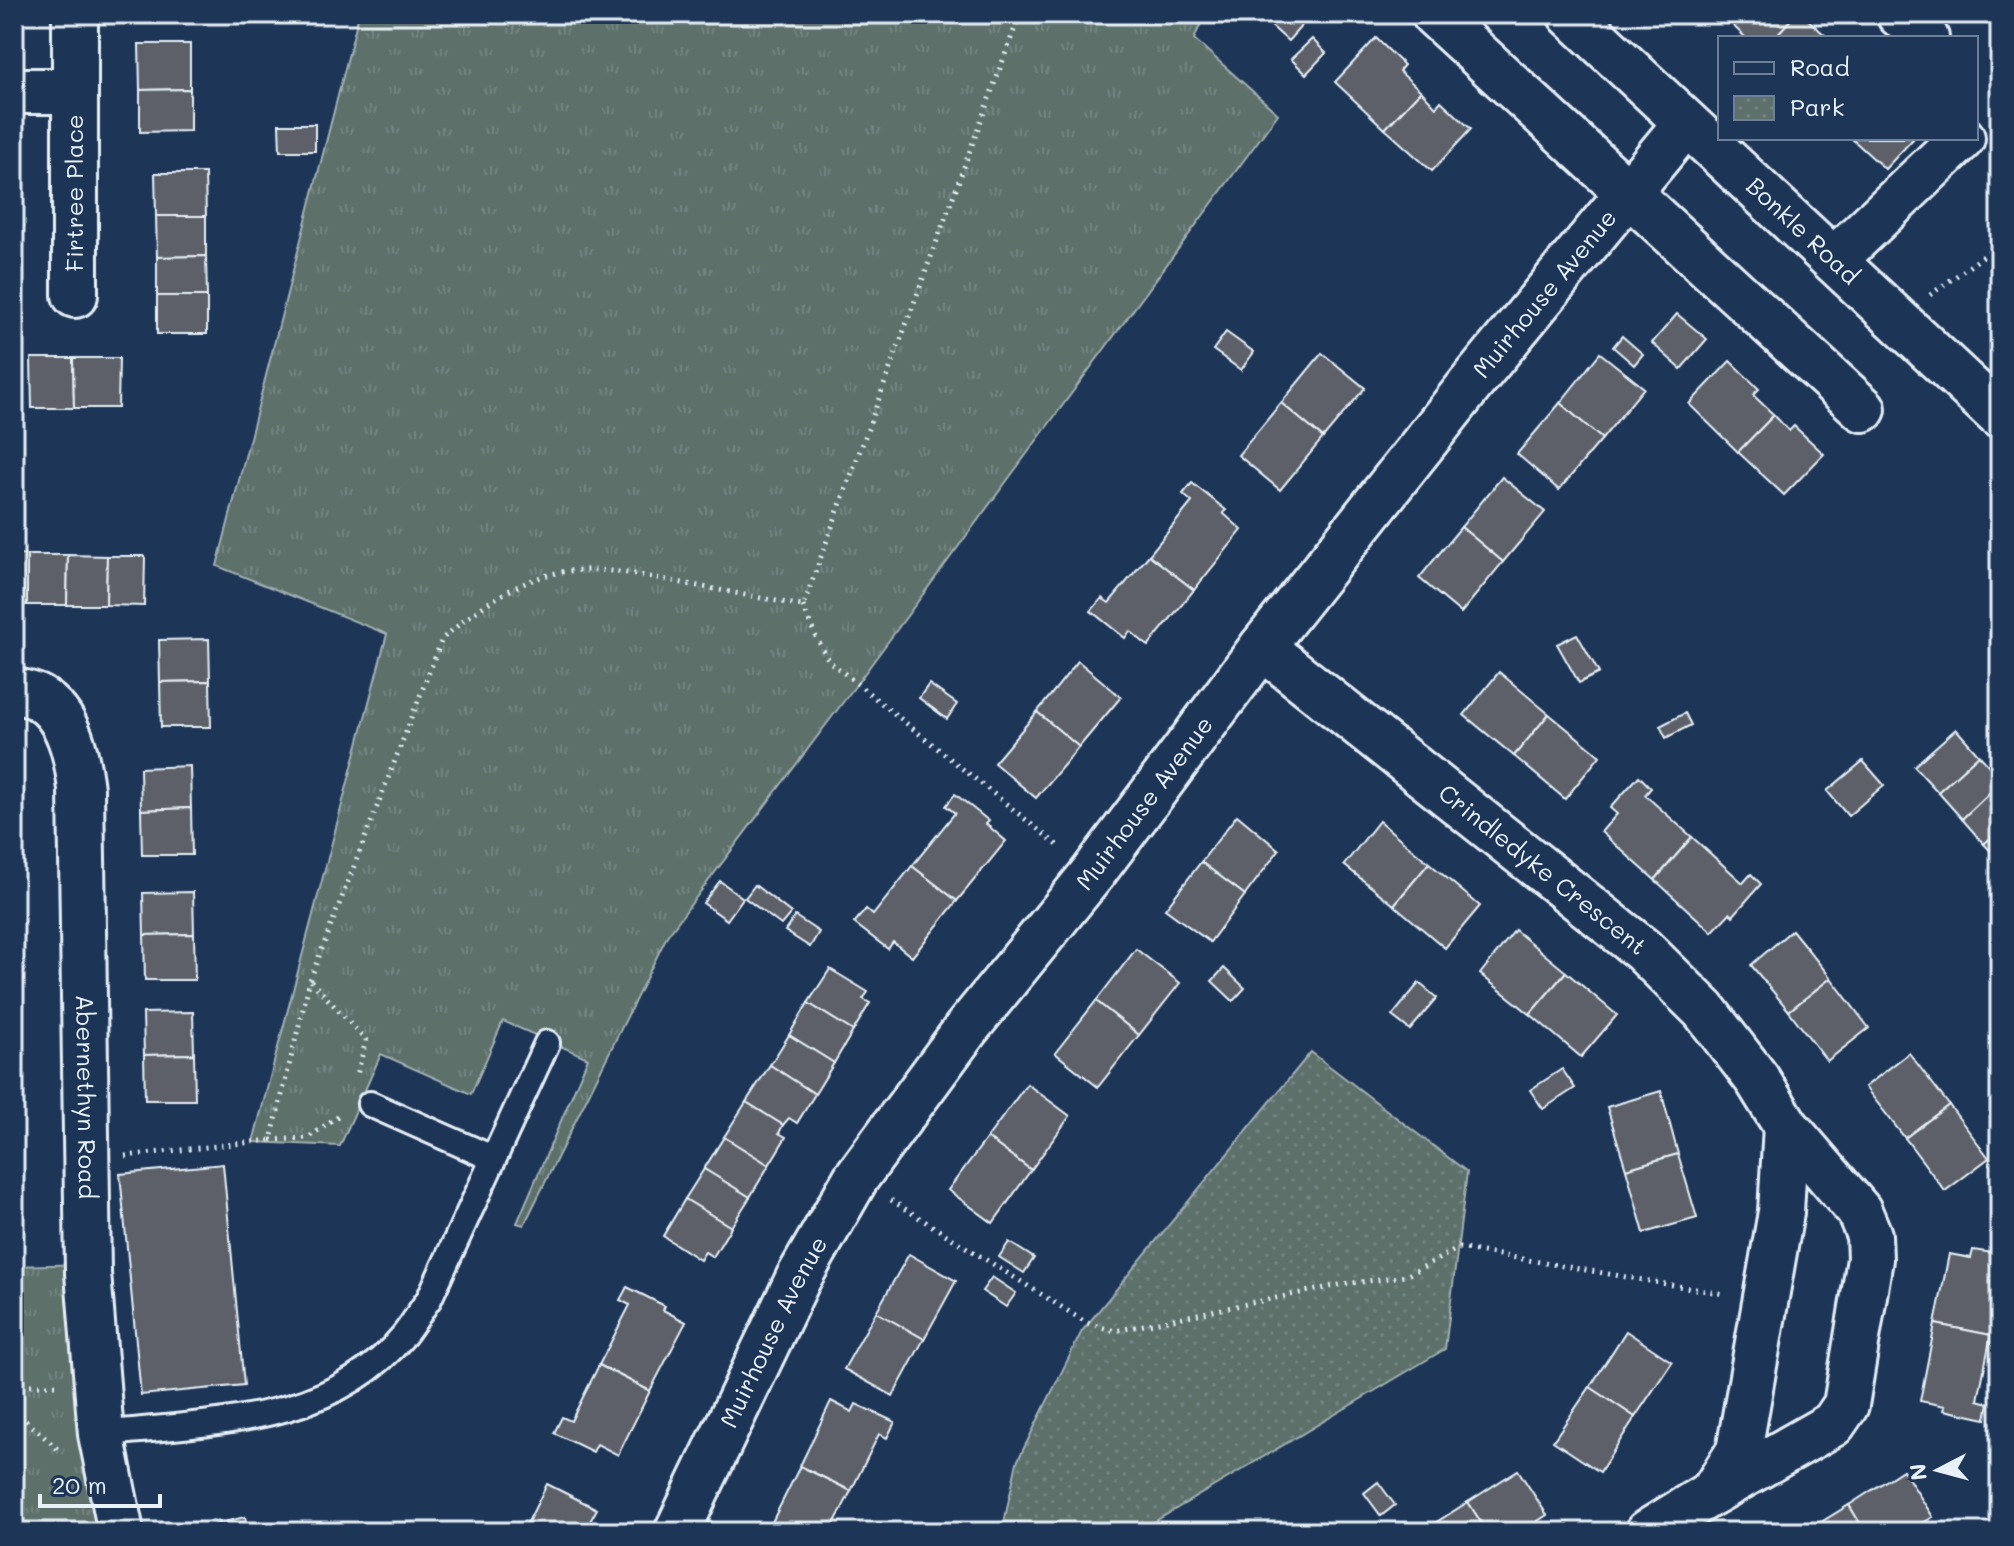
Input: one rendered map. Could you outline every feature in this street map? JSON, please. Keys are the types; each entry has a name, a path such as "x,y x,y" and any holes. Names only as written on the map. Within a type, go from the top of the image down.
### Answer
{"street":[{"name":"Firtree Place","path":"75,14 75,295"},
{"path":"1434,14 1863,409"},
{"name":"Bonkle Road","path":"1570,14 2000,416"},
{"path":"1899,14 1924,36"},
{"name":"Firtree Place","path":"14,91 75,91"},
{"name":"Muirhouse Avenue","path":"677,1532 798,1279 856,1178 966,1029 1093,873 1262,647 1470,385 1686,123"},
{"path":"1834,260 1960,140"},
{"name":"Crindledyke Crescent","path":"1262,647 1643,950 1704,1010 1757,1079 1786,1126 1859,1211 1869,1235 1870,1259 1846,1405 1833,1424 1648,1532"},
{"name":"Abernethyn Road","path":"14,690 40,698 60,718 76,752 81,789 88,1273 101,1434 121,1532"},
{"name":"Crindledyke Crescent","path":"1713,1492 1739,1451 1781,1212 1786,1126"}],"lane":[{"path":"101,1434 249,1418 295,1408 331,1393 367,1370 403,1337 429,1299 547,1043"},
{"path":"359,1106 492,1158"}],"path":[{"path":"1020,14 803,606 829,661 1093,873"},
{"path":"1897,320 2000,244"},
{"path":"271,1140 310,980 442,639 472,613 507,591 543,576 588,569 634,574 803,606"},
{"path":"310,980 366,1040 355,1081"},
{"path":"85,1161 308,1138 359,1106"},
{"path":"856,1178 1087,1323 1115,1331 1344,1284 1406,1276 1459,1248 1765,1301"}],"green space":[{"path":"359,14 1205,14 1194,39 1278,114 667,936 524,1225 517,1223 588,1058 503,1021 471,1094 381,1054 340,1146 253,1142 387,634 217,566"},
{"path":"1311,1052 1467,1172 1445,1349 1137,1532 1002,1532 1017,1462 1082,1331"},
{"path":"87,1264 121,1532 21,1532 14,1495 14,1266"}],"building":[{"path":"1258,14 1312,14 1288,41"},
{"path":"1721,14 1796,14 1776,36 1744,36"},
{"path":"1796,14 1802,14 1826,36 1776,36"},
{"path":"1376,38 1404,65 1399,71 1421,91 1385,129 1335,82"},
{"path":"1312,39 1326,53 1306,74 1291,59"},
{"path":"139,44 190,44 190,89 140,90"},
{"path":"190,89 190,131 140,132 140,90"},
{"path":"1421,91 1436,107 1441,101 1471,129 1432,171 1385,129"},
{"path":"279,124 315,124 315,151 280,151"},
{"path":"1853,140 1912,140 1885,169"},
{"path":"155,173 205,173 206,216 156,216"},
{"path":"14,215 24,226 14,236"},
{"path":"156,216 206,216 206,256 157,257"},
{"path":"206,256 207,296 157,296 157,257"},
{"path":"157,296 207,296 207,334 157,334"},
{"path":"1677,314 1707,339 1681,369 1652,343"},
{"path":"1226,332 1254,352 1241,370 1213,350"},
{"path":"1622,336 1643,354 1634,365 1613,347"},
{"path":"1322,353 1365,388 1323,438 1281,403"},
{"path":"1600,353 1644,388 1602,439 1560,403"},
{"path":"31,358 73,358 74,408 32,408"},
{"path":"73,358 119,358 118,408 74,408"},
{"path":"1730,361 1759,389 1753,395 1774,415 1738,452 1689,404"},
{"path":"1281,403 1323,438 1280,490 1238,455"},
{"path":"1560,403 1602,439 1559,490 1517,454"},
{"path":"1774,415 1789,431 1794,426 1824,454 1784,495 1738,452"},
{"path":"1502,477 1545,512 1503,562 1461,527"},
{"path":"1192,483 1226,510 1223,513 1242,530 1194,590 1149,555 1192,502 1183,494"},
{"path":"1461,527 1503,562 1461,613 1419,578"},
{"path":"14,555 27,555 27,605 14,604"},
{"path":"27,555 68,555 67,605 27,605"},
{"path":"68,555 107,556 106,605 67,605"},
{"path":"1149,555 1194,590 1148,646 1130,631 1125,638 1091,611 1102,598 1109,603"},
{"path":"107,556 145,556 144,606 106,605"},
{"path":"1577,634 1599,673 1579,683 1557,644"},
{"path":"209,639 210,681 160,682 159,640"},
{"path":"1078,661 1121,697 1079,747 1037,712"},
{"path":"1499,672 1549,714 1514,756 1464,715"},
{"path":"210,681 211,727 161,727 160,682"},
{"path":"929,684 957,704 947,719 919,698"},
{"path":"1037,712 1079,747 1036,798 994,763"},
{"path":"1685,713 1691,725 1666,738 1660,726"},
{"path":"1549,714 1600,756 1565,799 1514,756"},
{"path":"1956,729 1979,755 1938,792 1914,766"},
{"path":"1979,755 2000,778 2000,783 1962,819 1938,792"},
{"path":"1863,761 1884,785 1848,816 1827,791"},
{"path":"190,766 191,808 141,810 140,768"},
{"path":"1639,776 1651,788 1645,795 1692,837 1655,880 1601,832 1617,814 1610,808"},
{"path":"2000,783 2000,830 1984,844 1962,819"},
{"path":"955,794 989,821 986,824 1006,841 957,901 912,866 955,813 946,806"},
{"path":"191,808 192,855 142,855 141,810"},
{"path":"1237,815 1279,850 1245,895 1201,862"},
{"path":"1379,821 1429,863 1394,905 1344,865"},
{"path":"2000,830 2000,861 1984,844"},
{"path":"1692,837 1743,883 1751,874 1761,884 1733,916 1730,913 1712,932 1655,880"},
{"path":"1201,862 1245,895 1210,942 1165,909"},
{"path":"1429,863 1480,906 1445,948 1394,905"},
{"path":"912,866 957,901 912,957 893,942 888,949 854,923 866,909 873,915"},
{"path":"720,881 743,898 727,920 703,903"},
{"path":"755,885 791,913 781,925 745,898"},
{"path":"193,892 194,934 144,935 143,893"},
{"path":"795,916 819,932 810,947 785,931"},
{"path":"1515,930 1566,972 1530,1014 1480,974"},
{"path":"1792,930 1831,978 1789,1011 1751,965"},
{"path":"194,934 195,980 145,980 144,935"},
{"path":"1136,949 1180,983 1139,1035 1096,1001"},
{"path":"16,954 16,997 14,997"},
{"path":"1224,968 1245,988 1233,1001 1212,981"},
{"path":"830,969 868,992 863,999 870,1003 853,1031 808,1003"},
{"path":"1566,972 1617,1015 1581,1057 1530,1014"},
{"path":"1831,978 1869,1028 1827,1061 1789,1011"},
{"path":"1419,983 1437,998 1410,1030 1392,1016"},
{"path":"16,997 17,1037 14,1037"},
{"path":"1096,1001 1139,1035 1098,1087 1055,1053"},
{"path":"808,1003 853,1031 834,1063 789,1035"},
{"path":"193,1012 194,1054 144,1055 143,1013"},
{"path":"789,1035 834,1063 815,1094 770,1065"},
{"path":"14,1037 17,1037 17,1077 14,1077"},
{"path":"1909,1053 1949,1105 1905,1138 1865,1087"},
{"path":"194,1054 195,1100 145,1100 144,1055"},
{"path":"770,1065 815,1094 797,1123 789,1118 783,1125 746,1102"},
{"path":"1562,1069 1575,1088 1543,1109 1530,1090"},
{"path":"14,1077 17,1077 17,1115 14,1115"},
{"path":"1027,1084 1070,1116 1031,1170 987,1138"},
{"path":"1661,1091 1678,1154 1626,1169 1607,1107"},
{"path":"746,1102 783,1125 779,1133 786,1137 769,1165 724,1137"},
{"path":"1949,1105 1989,1158 1945,1191 1905,1138"},
{"path":"724,1137 769,1165 750,1197 704,1169"},
{"path":"987,1138 1031,1170 993,1223 948,1190"},
{"path":"14,1153 17,1153 18,1195 14,1195"},
{"path":"1678,1154 1697,1218 1644,1233 1626,1169"},
{"path":"223,1164 244,1385 141,1395 120,1174"},
{"path":"704,1169 750,1197 731,1227 685,1199"},
{"path":"14,1195 18,1195 19,1242 14,1242"},
{"path":"685,1199 731,1227 713,1257 705,1252 700,1260 663,1236"},
{"path":"1009,1242 1034,1258 1024,1273 999,1257"},
{"path":"1973,1250 2000,1254 2000,1289 1991,1335 1935,1324 1949,1254 1971,1258"},
{"path":"909,1254 956,1281 924,1339 876,1312"},
{"path":"992,1277 1016,1293 1006,1307 982,1291"},
{"path":"627,1287 665,1306 663,1310 686,1322 650,1391 599,1365 630,1305 620,1300"},
{"path":"876,1312 924,1339 893,1396 844,1369"},
{"path":"1935,1324 1991,1335 1978,1400 1989,1403 1986,1419 1920,1401"},
{"path":"1626,1331 1672,1362 1635,1417 1590,1387"},
{"path":"599,1365 650,1391 618,1455 597,1444 593,1452 554,1433 562,1417 571,1421"},
{"path":"1590,1387 1635,1417 1600,1472 1553,1441"},
{"path":"831,1401 852,1412 856,1404 895,1422 887,1438 879,1434 851,1491 800,1466"},
{"path":"800,1466 851,1491 830,1532 767,1532"},
{"path":"1518,1470 1547,1515 1521,1532 1487,1532 1468,1502"},
{"path":"1903,1470 1933,1517 1908,1532 1865,1532 1849,1505"},
{"path":"1378,1482 1395,1505 1381,1516 1364,1493"},
{"path":"547,1484 597,1509 584,1532 523,1532"},
{"path":"1468,1502 1487,1532 1421,1532"},
{"path":"1849,1505 1865,1532 1805,1532"},
{"path":"245,1517 248,1532 184,1532"}]}
